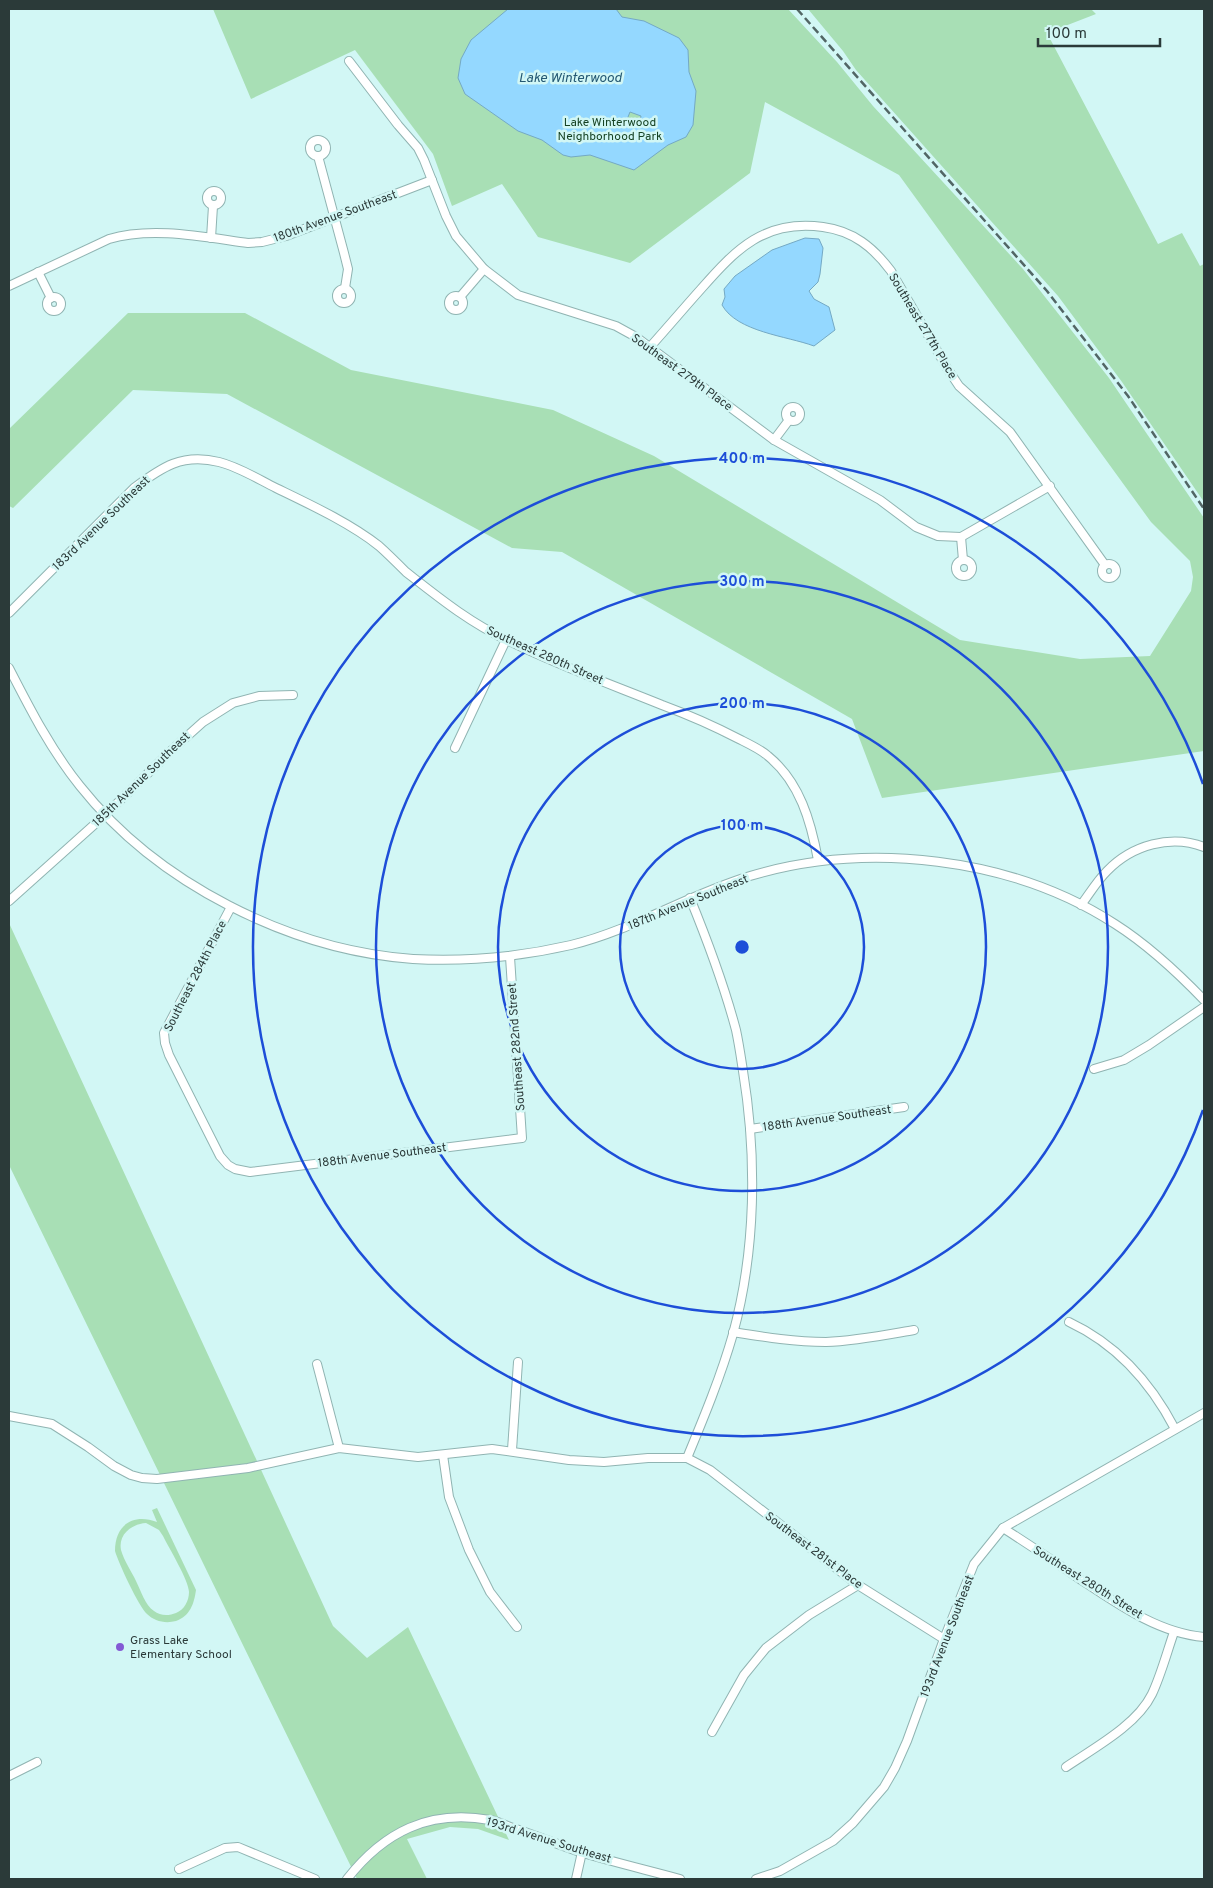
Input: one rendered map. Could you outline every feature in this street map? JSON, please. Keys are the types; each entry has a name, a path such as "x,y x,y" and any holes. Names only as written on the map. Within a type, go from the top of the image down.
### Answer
{"street":[{"name":"Southeast 279th Place","path":"348,60 418,148 456,236 484,269 518,295 616,326 650,347 774,440 880,500 916,528 938,536 961,537"},
{"path":"318,156 348,269 345,288"},
{"name":"180th Avenue Southeast","path":"9,286 109,239 122,235 147,232 248,243 262,242 286,236 432,180"},
{"path":"211,238 213,206"},
{"name":"Southeast 277th Place","path":"650,347 726,260 751,240 780,228 798,225 828,228 848,233 870,246 881,258 891,271 959,386 1010,432 1105,565"},
{"path":"460,297 484,269"},
{"path":"38,272 51,298"},
{"path":"774,440 789,420"},
{"name":"183rd Avenue Southeast","path":"9,613 122,500 152,474 181,460 206,459"},
{"name":"Southeast 280th Street","path":"206,459 241,470 328,513 378,545 405,570 460,614 506,640 706,722 763,752 783,771 798,794 813,831 818,860"},
{"path":"963,560 961,537 1050,486"},
{"path":"455,748 506,640"},
{"name":"187th Avenue Southeast","path":"9,668 39,727 70,774 105,815 148,853 189,884 278,929 353,950 413,959 471,960 510,957 597,938 723,884 754,874 818,860 877,857 934,861 988,870 1037,886 1081,905 1116,924 1161,959 1204,1000"},
{"name":"185th Avenue Southeast","path":"9,901 105,815 190,733 221,710 234,703 259,696 292,695"},
{"path":"1081,905 1108,870 1122,858 1141,849 1158,843 1174,841 1191,842 1204,847"},
{"path":"9,1416 52,1424 88,1446 114,1466 131,1475 157,1479 248,1468 339,1448 418,1457 492,1449 512,1450 569,1460 604,1462 648,1458 687,1458 718,1381 733,1332 749,1248 752,1177 746,1089 736,1033 723,985 690,898"},
{"name":"Southeast 284th Place","path":"231,906 164,1033 169,1055 213,1146 228,1165 242,1172"},
{"name":"Southeast 282nd Street","path":"510,957 522,1138"},
{"path":"1094,1069 1124,1060 1204,1007"},
{"name":"188th Avenue Southeast","path":"750,1129 904,1107"},
{"name":"188th Avenue Southeast","path":"242,1172 522,1138"},
{"path":"1069,1322 1088,1331 1119,1355 1138,1374 1165,1410 1175,1429"},
{"path":"733,1332 780,1340 826,1342 864,1339 914,1330"},
{"path":"512,1450 518,1362"},
{"path":"317,1364 339,1448"},
{"name":"193rd Avenue Southeast","path":"756,1879 780,1871 832,1841 853,1823 884,1787 907,1741 944,1639 974,1564 1003,1528 1204,1413"},
{"path":"443,1455 449,1497 469,1550 490,1592 518,1627"},
{"name":"Southeast 281st Place","path":"687,1458 710,1470 858,1585 944,1639"},
{"name":"Southeast 280th Street","path":"1003,1528 1098,1591 1140,1616 1174,1632 1204,1637"},
{"path":"712,1732 744,1675 766,1648 809,1615 858,1585"},
{"path":"1066,1767 1122,1728 1138,1713 1151,1695 1174,1632"},
{"path":"9,1776 37,1762"},
{"name":"193rd Avenue Southeast","path":"347,1879 370,1853 396,1834 411,1826 455,1817 491,1820 582,1852 680,1879"},
{"path":"179,1869 225,1848 238,1847 315,1879"},
{"path":"576,1879 582,1852"}],"green space":[{"name":"Lake Winterwood Neighborhood Park","path":"213,9 788,9 837,62 873,106 1023,269 1109,378 1204,518 1204,751 882,798 852,719 562,552 512,548 227,394 133,390 13,508 9,506 9,429 128,313 245,313 351,370 553,410 654,456 960,640 1080,659 1150,656 1191,591 1193,577 1190,561 1151,522 899,175 765,102 750,173 630,263 538,237 502,184 452,206 433,154 355,50 251,99"},
{"path":"808,9 1091,9 1096,14 1047,33 1158,244 1182,233 1200,266 1204,264 1204,502 1122,382 1058,296 856,70 843,51"},
{"path":"9,923 333,1626 367,1658 408,1627 509,1840 478,1829 450,1827 407,1839 427,1879 357,1879 9,1165"},
{"path":"157,1508 196,1590 188,1613 181,1619 172,1622 156,1620 143,1610 129,1584 115,1551 118,1534 127,1523 140,1519 157,1522 152,1510","holes":["146,1523 159,1530 182,1573 189,1592 184,1607 179,1612 168,1615 156,1613 148,1605 121,1550 124,1535 136,1525"]}],"water":[{"name":"Lake Winterwood","path":"508,9 616,9 622,17 644,21 679,38 688,50 689,72 696,91 693,125 686,137 668,145 634,170 590,155 571,157 563,155 542,140 518,131 465,94 458,78 461,59 471,40","holes":["630,112 641,116 639,125 629,128 626,122"]},
{"path":"805,238 819,239 823,248 818,282 809,291 814,299 829,307 835,330 814,346 751,327 729,314 722,305 725,297 724,289 735,276 772,250"}],"railway":[{"path":"797,9 1047,291 1128,396 1204,509"}],"place":[{"name":"Grass Lake Elementary School","path":"120,1647"}]}
